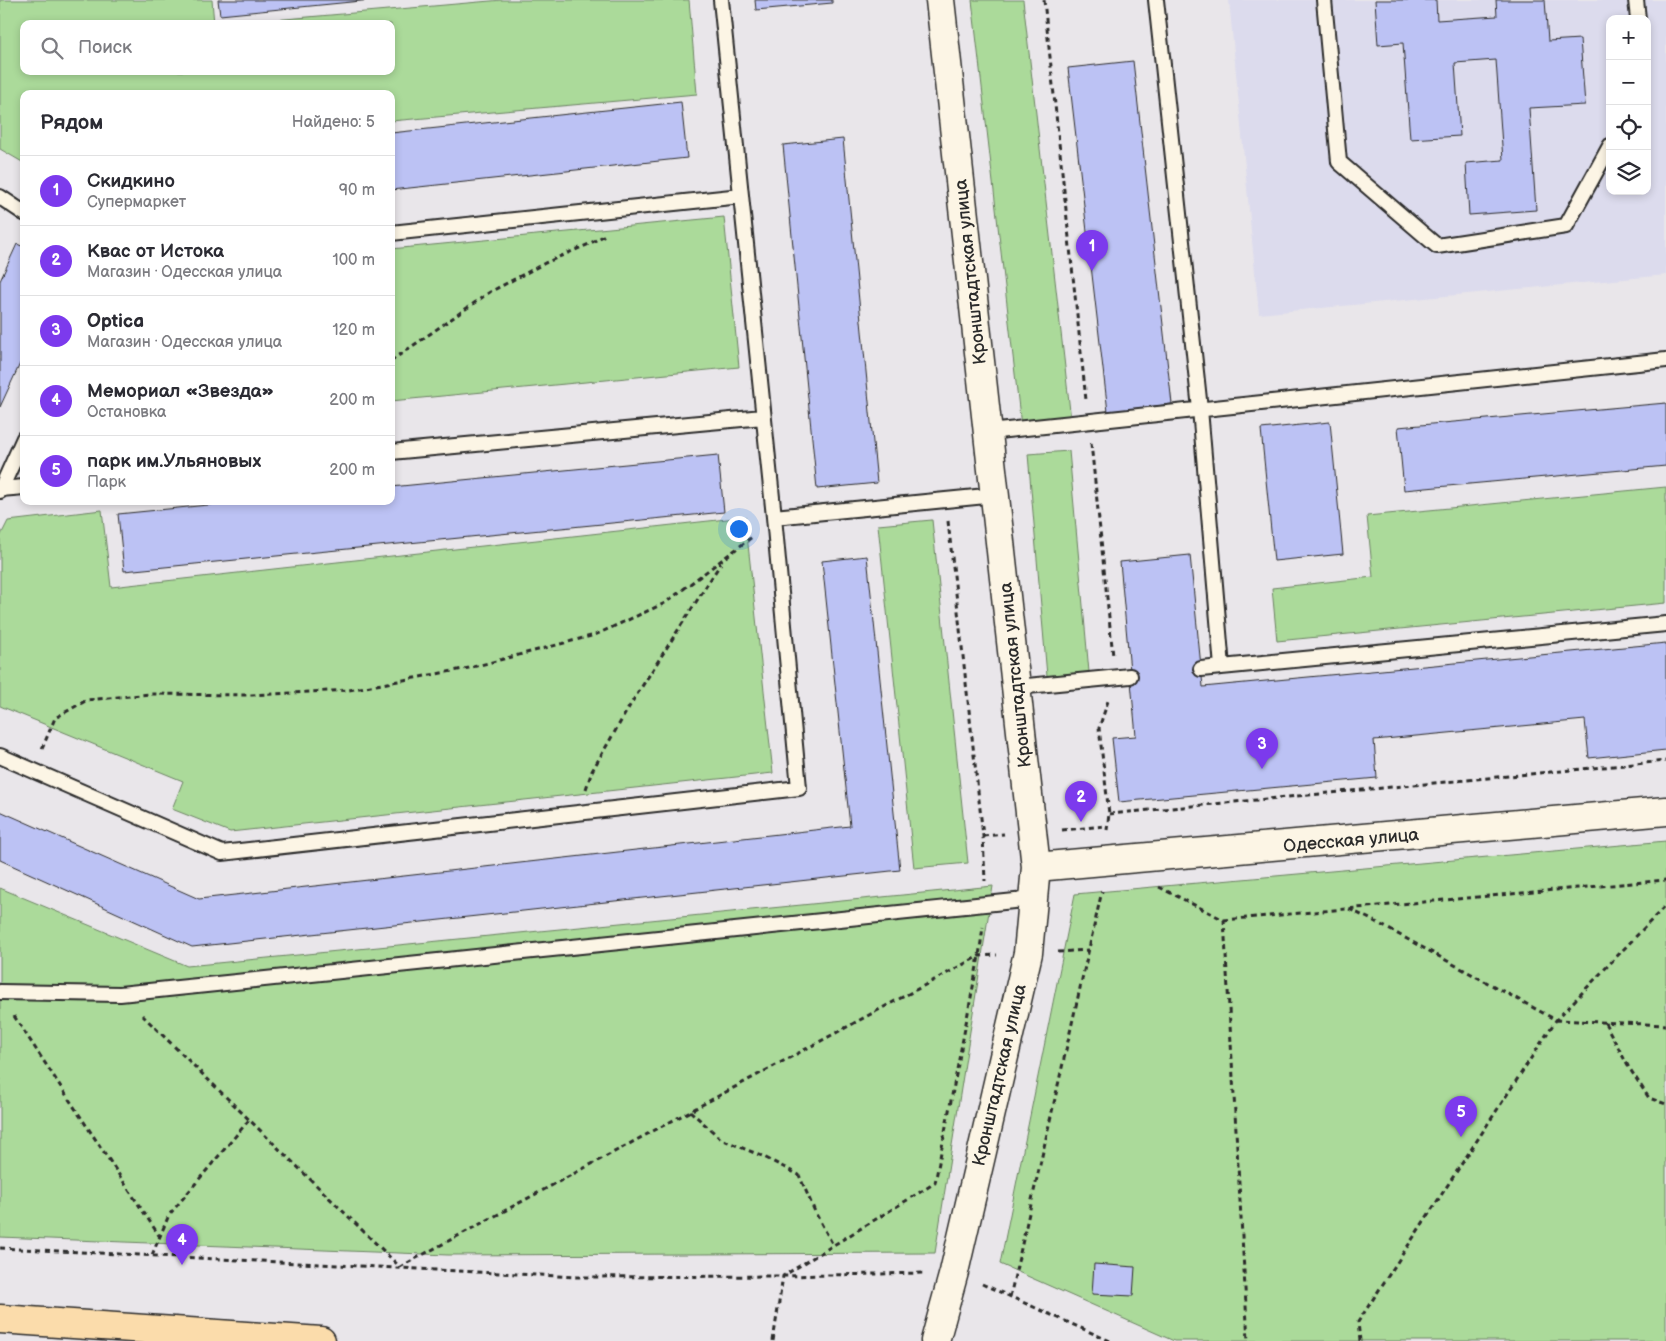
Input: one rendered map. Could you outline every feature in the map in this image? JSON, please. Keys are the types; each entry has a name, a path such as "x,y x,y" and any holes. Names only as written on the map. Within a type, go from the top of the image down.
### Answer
{"main road":[{"path":"0,1319 320,1341"}],"street":[{"name":"Кронштадтская улица","path":"935,1341 954,1272 1028,953 1036,867 940,0"},
{"name":"Одесская улица","path":"1036,867 1666,811"}],"lane":[{"path":"0,756 222,852 799,788 774,518 721,0"},
{"path":"1156,0 1200,409 1222,667"},
{"path":"1324,0 1339,162 1437,246 1566,226 1608,150"},
{"path":"1636,0 1638,15"},
{"path":"395,233 741,196"},
{"path":"0,197 20,210"},
{"path":"988,432 1089,423 1200,409 1666,360"},
{"path":"395,452 763,417"},
{"path":"0,490 20,447"},
{"path":"0,490 20,488"},
{"path":"774,518 996,495"},
{"path":"1201,669 1666,624"},
{"path":"1016,687 1130,676"},
{"path":"0,992 120,994 1033,899"}],"path":[{"path":"1010,1297 1108,862 1106,826 1108,814 1099,728 1115,677 1044,0"},
{"path":"395,358 490,292 545,262 589,244 611,232"},
{"path":"783,1276 935,1183 979,956 986,905 983,836 946,500"},
{"path":"34,770 55,718 87,700 150,694 252,695 349,690 469,668 595,635 665,603 774,518"},
{"path":"579,812 592,771 674,634 722,560"},
{"path":"1108,814 1666,761"},
{"path":"1153,884 1224,920 1666,880"},
{"path":"1360,1341 1358,1322 1556,1020 1666,905"},
{"path":"1348,909 1372,920 1556,1020 1666,1025"},
{"path":"1224,920 1248,1341"},
{"path":"400,1267 979,956 1089,950"},
{"path":"120,994 400,1267"},
{"path":"11,1011 160,1237"},
{"path":"1605,1023 1628,1066 1649,1098 1666,1104"},
{"path":"690,1111 721,1139 762,1156 799,1175 816,1214 833,1246"},
{"path":"152,1255 169,1215 249,1120"},
{"path":"0,1248 577,1277 783,1276 954,1272 1110,1341"},
{"path":"773,1341 783,1276"}],"shaded area":[{"path":"1229,0 1666,0 1666,275 1259,314"}],"green space":[{"path":"0,0 212,0 214,20 20,20 20,75 395,75 395,20 274,20 502,0 689,0 697,94 395,121 395,90 20,90 20,161 0,149"},
{"path":"972,0 1023,0 1071,420 1021,426"},
{"path":"724,217 739,367 395,401 395,249"},
{"path":"1069,451 1089,672 1047,676 1028,454"},
{"path":"1666,487 1666,603 1277,641 1272,588 1373,577 1367,516"},
{"path":"102,510 111,587 745,517 773,773 230,832 172,809 183,781 0,706 0,537 8,521"},
{"path":"932,520 968,863 914,868 878,525"},
{"path":"1666,841 1666,1341 1174,1341 1000,1264 1075,894"},
{"path":"993,886 935,1253 448,1255 0,1237 0,888 187,966"}],"building":[{"path":"218,0 371,0 220,15"},
{"path":"755,0 832,0 832,3 756,10"},
{"path":"1375,0 1436,0 1437,20 1497,16 1496,0 1545,0 1548,41 1580,39 1585,105 1529,108 1536,210 1469,215 1466,163 1503,160 1496,60 1455,63 1460,136 1410,139 1403,43 1378,45"},
{"path":"1133,61 1172,404 1108,412 1068,68"},
{"path":"681,102 687,158 395,190 395,133"},
{"path":"843,139 877,483 817,489 783,145"},
{"path":"17,244 20,245 20,364 0,407 0,281"},
{"path":"1666,403 1666,466 1404,490 1398,427"},
{"path":"1330,422 1343,554 1274,561 1261,429"},
{"path":"718,455 724,512 124,571 118,514 208,505 395,505 395,487"},
{"path":"1190,555 1203,687 1666,643 1666,750 1589,758 1585,720 1374,740 1377,778 1119,802 1112,738 1136,736 1120,562"},
{"path":"867,556 900,870 192,947 0,860 0,811 199,899 850,826 822,561"},
{"path":"1094,1264 1135,1267 1133,1296 1092,1294"}],"place":[{"name":"Скидкино","path":"1092,271"},
{"name":"Optica","path":"1262,769"},
{"name":"Квас от Истока","path":"1081,822"},
{"name":"парк им.Ульяновых","path":"1461,1137"},
{"name":"Мемориал «Звезда»","path":"182,1265"}]}
